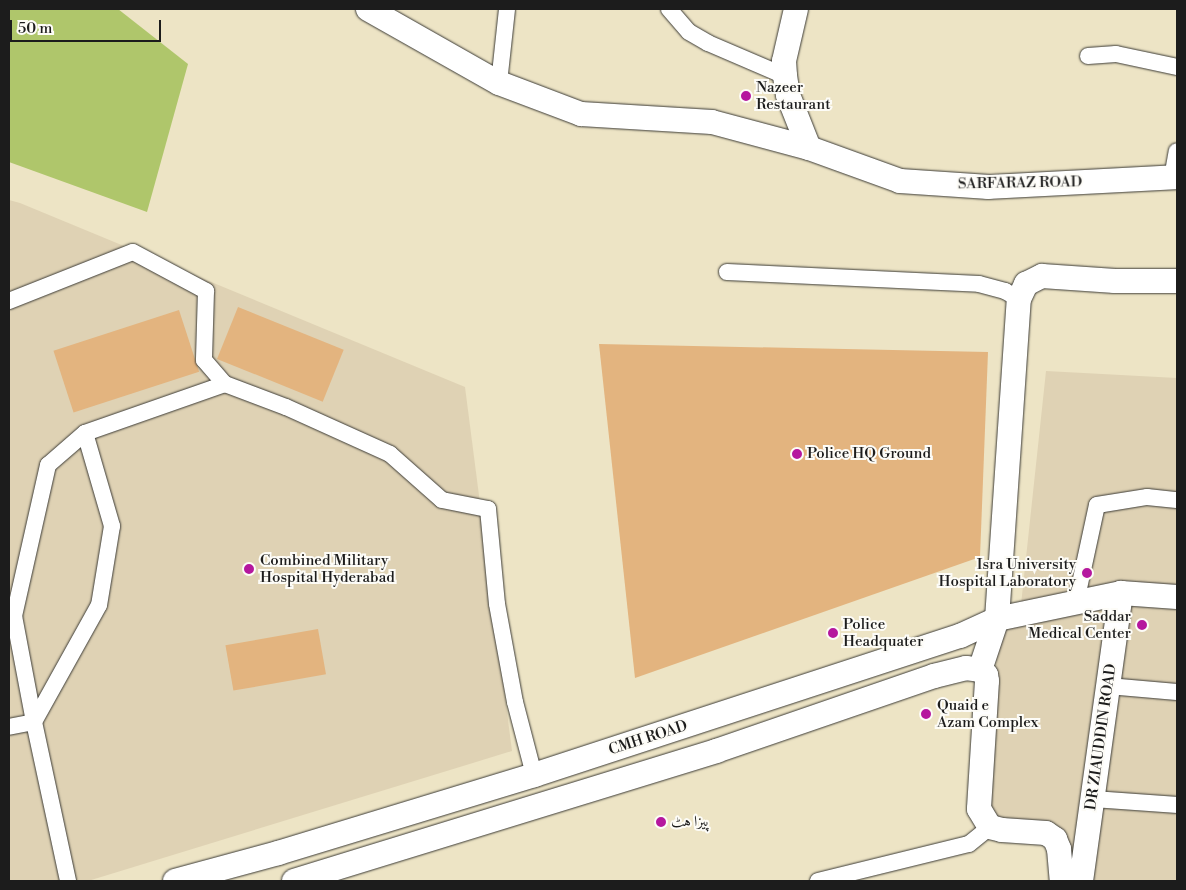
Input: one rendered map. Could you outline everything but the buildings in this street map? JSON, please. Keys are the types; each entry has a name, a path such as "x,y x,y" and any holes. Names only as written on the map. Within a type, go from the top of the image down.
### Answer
{"main road":[{"name":"SARFARAZ ROAD","path":"368,9 499,83 581,114 712,122 809,148 900,181 989,187 1175,178"},
{"path":"796,9 784,61 784,76 788,95 809,148"},
{"path":"1062,881 1059,849 1055,839 1046,833 1002,830 990,827 979,809 988,688 986,675 980,670 997,619 1019,299 1026,284 1042,276 1115,282 1177,280"},
{"name":"CMH ROAD","path":"175,881 534,775 960,636 997,619 1121,593 1177,597"},
{"name":"DR ZIAUDDIN ROAD","path":"1081,881 1094,799 1121,593"},
{"name":"CMH ROAD","path":"294,881 716,751 955,670 980,670"},
{"path":"562,766 570,795"}],"street":[{"path":"499,83 506,9"},
{"path":"669,9 689,32 708,43 784,76"},
{"path":"1088,56 1116,54 1177,67"},
{"path":"1175,178 1177,151"},
{"path":"9,301 133,252 206,291 204,360 225,384 286,407 390,454 442,500 488,509 497,604 515,702 534,775"},
{"path":"727,272 979,284 1005,291 1019,299"},
{"path":"68,881 11,612 48,465 85,433 225,384"},
{"path":"9,727 34,722 99,605 112,526 85,433"},
{"path":"1076,602 1097,505 1147,497 1177,500"},
{"path":"1108,686 1177,692"},
{"path":"1094,799 1177,805"},
{"path":"818,881 968,844 990,827"}],"shaded area":[{"name":"Combined Military Hospital Hyderabad","path":"9,200 465,387 512,751 88,881 9,881"},
{"path":"1046,371 1177,378 1177,881 1062,881 1059,849 998,824 985,794 996,682 997,619 1020,614"}],"green space":[{"path":"9,9 118,9 188,64 147,212 9,162"}],"place":[{"name":"Nazeer Restaurant","path":"746,96"},
{"name":"Police HQ Ground","path":"797,454"},
{"name":"Combined Military Hospital Hyderabad","path":"249,569"},
{"name":"Isra University Hospital Laboratory","path":"1087,573"},
{"name":"Saddar Medical Center","path":"1142,625"},
{"name":"Police Headquater","path":"833,633"},
{"name":"Quaid e Azam Complex","path":"926,714"},
{"name":"پیزا ہٹ","path":"661,822"}]}
